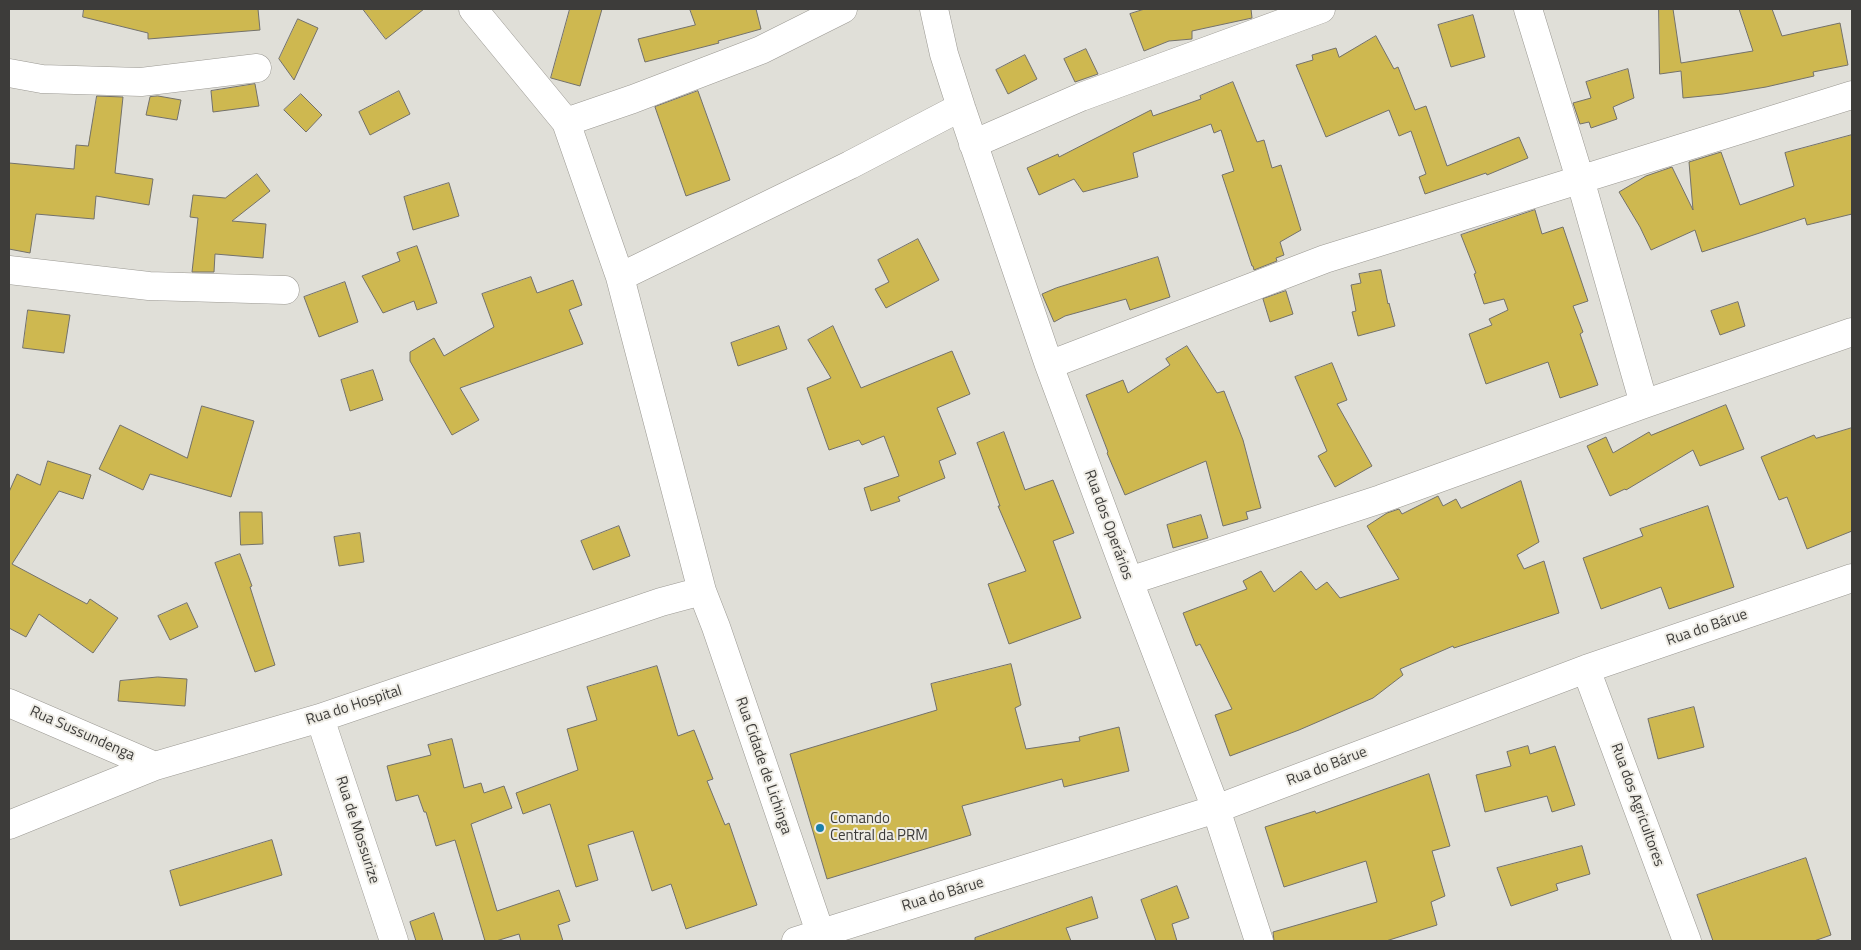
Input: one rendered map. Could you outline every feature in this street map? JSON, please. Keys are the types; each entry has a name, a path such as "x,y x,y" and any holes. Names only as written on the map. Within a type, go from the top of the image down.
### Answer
{"street":[{"path":"473,9 566,122 633,100 761,50 843,9"},
{"name":"Rua dos Operários","path":"934,9 944,54 961,107 1049,365 1216,809 1259,941"},
{"path":"973,144 1081,97 1321,9"},
{"path":"1532,10 1644,404"},
{"path":"9,73 42,78 142,82 257,68"},
{"path":"1049,365 1325,259 1852,95"},
{"path":"620,277 850,165 961,107"},
{"name":"Rua Cidade de Lichinga","path":"566,122 620,277 702,591 716,628 813,939"},
{"path":"9,270 149,286 286,290"},
{"path":"1129,581 1381,499 1644,404 1852,332"},
{"name":"Rua do Bárue","path":"813,939 1216,809 1586,669 1852,578"},
{"name":"Rua do Hospital","path":"9,825 155,766 320,718 661,602 702,591"},
{"name":"Rua dos Agricultores","path":"1586,669 1688,941"},
{"name":"Rua Sussundenga","path":"9,703 155,766"},
{"name":"Rua de Mossurize","path":"320,718 394,941"}],"building":[{"path":"84,9 258,9 260,30 148,39 148,33 83,17"},
{"path":"363,9 424,9 386,39"},
{"path":"570,9 602,9 580,86 551,78"},
{"path":"690,9 756,9 761,29 718,41 719,43 645,62 638,39 695,25"},
{"path":"1145,9 1251,9 1252,18 1192,31 1192,39 1169,41 1144,51 1130,14"},
{"path":"1659,9 1673,9 1681,63 1753,51 1739,9 1772,9 1782,36 1840,23 1848,65 1813,72 1814,76 1766,87 1683,98 1681,71 1660,74"},
{"path":"1473,15 1485,57 1451,67 1438,25"},
{"path":"298,19 318,28 294,80 279,59"},
{"path":"1376,36 1394,69 1398,67 1415,110 1426,106 1447,166 1519,137 1528,158 1487,175 1486,173 1425,194 1419,177 1426,174 1411,131 1399,136 1389,110 1326,137 1296,65 1313,60 1312,55 1336,48 1339,57"},
{"path":"1086,49 1098,74 1075,82 1064,59"},
{"path":"1025,55 1037,79 1008,94 996,70"},
{"path":"1628,69 1634,98 1613,107 1617,119 1591,128 1589,122 1580,124 1573,103 1591,98 1586,82"},
{"path":"1233,82 1257,142 1264,140 1272,168 1281,165 1301,230 1280,242 1284,255 1276,258 1277,261 1254,270 1252,266 1222,175 1234,171 1221,130 1214,133 1211,124 1133,153 1138,177 1083,192 1074,179 1039,195 1027,168 1058,154 1059,157 1151,110 1153,116 1201,99 1200,96"},
{"path":"255,84 259,106 213,112 211,91"},
{"path":"399,91 410,114 370,135 359,112"},
{"path":"698,91 730,180 686,196 655,107"},
{"path":"301,94 322,115 306,132 284,110"},
{"path":"97,96 123,97 115,173 153,179 149,205 96,196 94,219 36,214 30,253 9,249 9,163 74,169 76,145 88,146"},
{"path":"158,96 181,100 177,120 146,115 150,97"},
{"path":"1852,135 1852,214 1807,225 1805,218 1702,252 1695,230 1651,250 1619,192 1646,176 1672,167 1693,210 1689,162 1721,152 1740,205 1794,186 1785,153"},
{"path":"257,174 270,191 232,221 266,224 263,258 215,254 214,272 192,272 198,218 190,217 193,195 225,198"},
{"path":"449,183 459,216 413,230 404,197"},
{"path":"1535,210 1542,234 1563,227 1588,301 1573,306 1583,332 1580,334 1598,385 1560,398 1548,362 1486,384 1469,334 1492,325 1489,319 1508,310 1504,299 1484,304 1474,274 1476,273 1461,235"},
{"path":"918,239 939,280 886,308 875,289 889,282 878,260"},
{"path":"417,246 437,303 417,310 414,301 383,313 362,276 400,261 397,253"},
{"path":"1158,257 1170,297 1130,310 1126,299 1065,316 1054,322 1042,294"},
{"path":"1381,270 1395,326 1358,336 1352,312 1356,311 1351,285 1361,283 1359,274"},
{"path":"531,277 537,293 573,280 582,305 569,310 583,344 460,388 479,420 452,435 410,361 410,352 434,338 444,356 494,327 482,294"},
{"path":"345,282 358,322 319,337 304,297"},
{"path":"1286,291 1293,314 1270,322 1263,299"},
{"path":"1738,302 1745,326 1720,335 1711,311"},
{"path":"28,310 70,315 64,353 23,348"},
{"path":"779,326 787,349 738,366 731,343"},
{"path":"833,326 861,388 952,351 970,394 937,408 956,454 939,461 945,478 898,497 900,501 871,511 864,488 899,476 884,436 862,445 859,440 829,450 807,388 831,378 808,340"},
{"path":"1187,346 1217,393 1224,391 1243,440 1261,508 1246,512 1248,519 1223,526 1206,461 1125,495 1107,453 1086,395 1123,380 1128,393 1170,365 1166,359"},
{"path":"1332,363 1347,400 1337,404 1372,466 1335,487 1318,456 1327,451 1295,377"},
{"path":"373,370 383,400 350,411 341,380"},
{"path":"1726,405 1744,449 1700,466 1693,450 1626,490 1610,496 1587,446 1606,437 1613,453 1649,432 1651,435"},
{"path":"202,406 254,421 231,497 150,474 143,490 99,469 120,425 187,458"},
{"path":"1852,428 1852,531 1807,549 1787,497 1779,500 1761,457 1814,435 1816,438"},
{"path":"1004,432 1025,490 1053,480 1074,533 1053,541 1081,618 1009,644 988,584 1026,571 998,506 1000,506 977,443"},
{"path":"48,461 91,475 83,499 59,491 12,564 87,604 90,599 118,618 93,653 39,614 26,637 9,628 9,492 17,474 40,485"},
{"path":"1521,481 1539,542 1517,555 1524,569 1544,561 1559,613 1454,648 1453,646 1400,669 1403,675 1373,698 1299,730 1230,756 1215,715 1232,709 1200,644 1196,646 1183,613 1247,589 1243,581 1261,571 1274,592 1301,571 1316,590 1327,582 1340,598 1399,579 1367,526 1387,513 1399,509 1402,514 1438,496 1443,506 1456,499 1461,508"},
{"path":"1708,506 1734,587 1669,609 1661,587 1601,609 1583,558 1643,536 1640,529"},
{"path":"240,512 262,512 263,544 241,545"},
{"path":"1201,515 1208,538 1173,548 1167,525"},
{"path":"619,526 630,556 593,570 581,541"},
{"path":"360,533 364,562 339,566 334,537"},
{"path":"240,554 252,586 250,587 275,665 255,672 215,563"},
{"path":"187,603 198,627 170,640 158,616"},
{"path":"1011,664 1021,705 1015,708 1026,749 1080,741 1079,737 1119,727 1129,771 1064,787 1062,779 962,806 971,835 827,879 790,754 937,710 931,684"},
{"path":"657,666 678,736 694,730 713,779 707,781 725,825 729,823 757,905 686,929 671,884 652,891 633,831 588,845 598,880 576,887 550,804 523,814 516,793 578,770 567,729 597,720 587,687"},
{"path":"158,677 187,679 185,706 118,701 120,681"},
{"path":"1694,707 1704,747 1658,759 1648,719"},
{"path":"452,739 464,788 481,783 484,793 504,786 512,808 471,824 497,911 559,890 570,921 558,925 563,941 521,941 519,934 496,941 485,941 455,840 436,846 426,812 424,812 418,795 396,801 387,766 431,755 428,745"},
{"path":"1528,746 1530,754 1555,746 1575,805 1552,812 1547,796 1485,812 1476,775 1511,766 1507,752"},
{"path":"1429,774 1450,846 1432,851 1445,896 1431,902 1437,925 1386,941 1274,941 1273,932 1377,902 1366,861 1284,887 1265,827 1315,811 1316,813"},
{"path":"272,840 282,875 180,906 170,871"},
{"path":"1582,846 1590,874 1556,884 1558,890 1511,906 1497,868"},
{"path":"1806,858 1831,935 1814,941 1713,941 1697,895"},
{"path":"1177,886 1189,918 1172,924 1177,941 1156,941 1141,900"},
{"path":"1092,897 1098,918 1066,928 1071,941 975,941 975,938"},
{"path":"434,913 443,941 416,941 410,922"}],"place":[{"name":"Comando Central da PRM","path":"820,828"}]}
